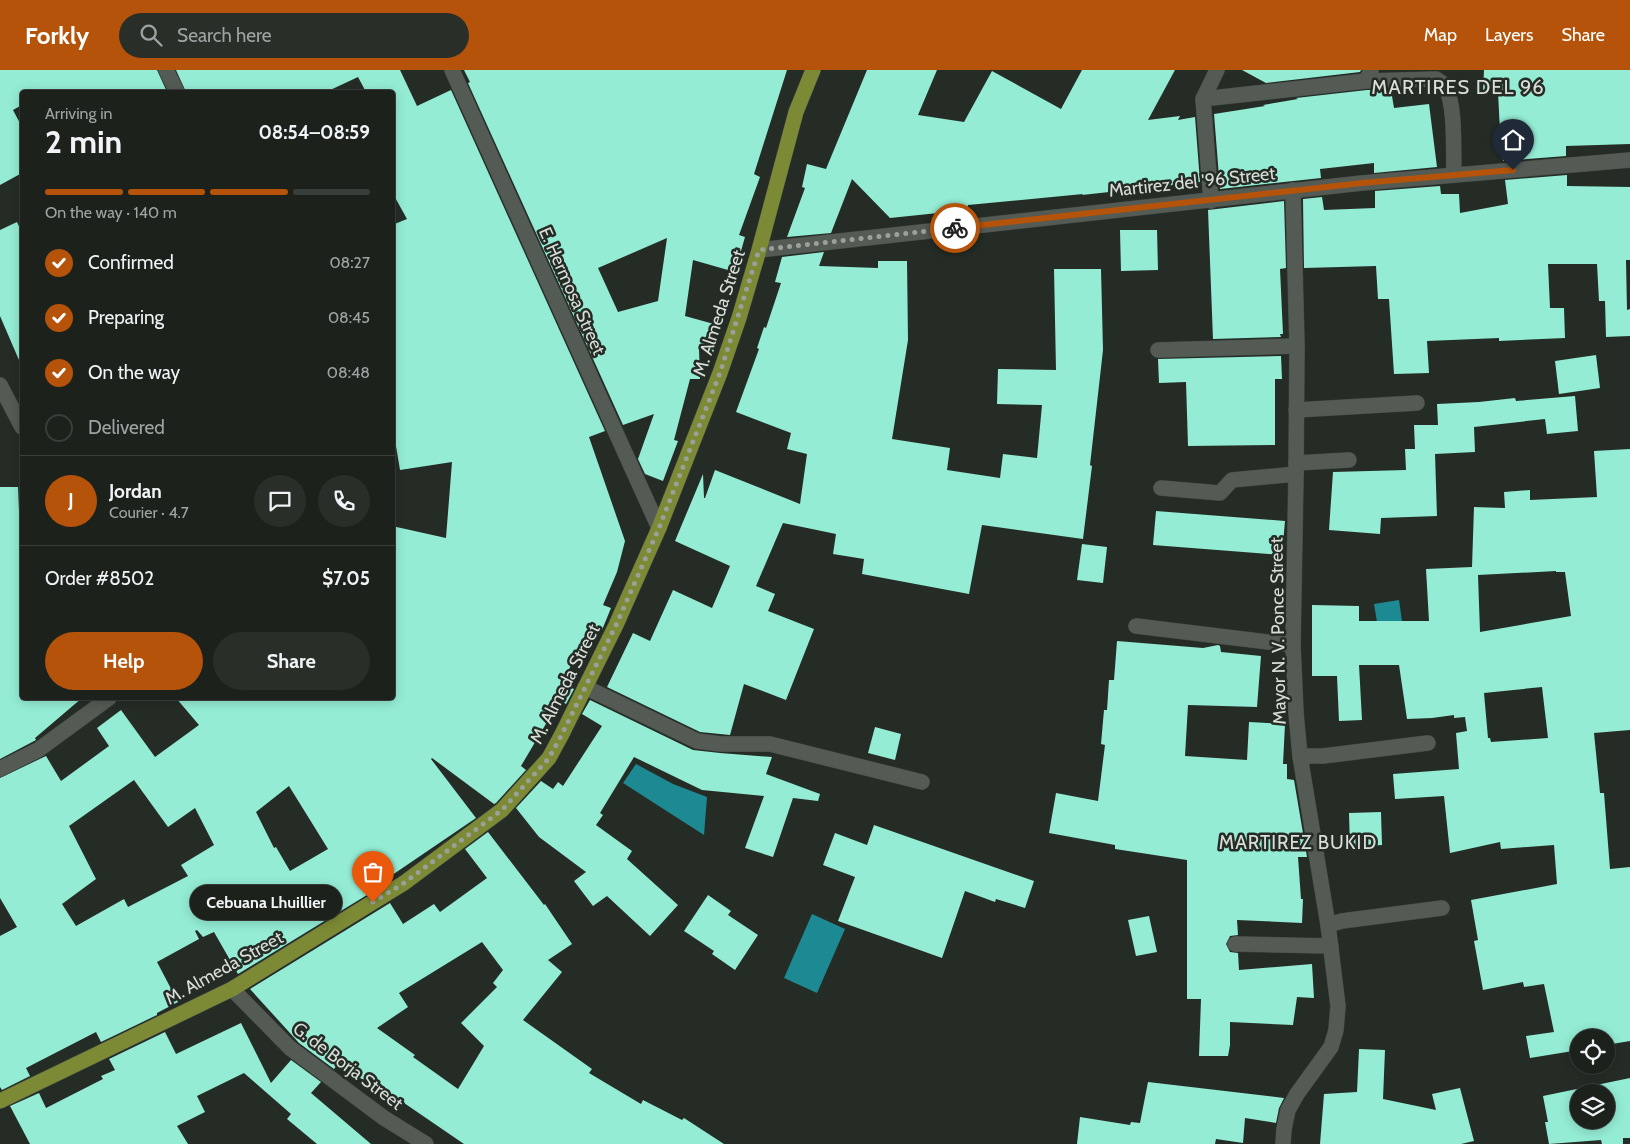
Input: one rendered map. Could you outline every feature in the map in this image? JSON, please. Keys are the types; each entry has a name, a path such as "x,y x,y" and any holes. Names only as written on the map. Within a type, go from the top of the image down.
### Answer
{"main road":[{"name":"M. Almeda Street","path":"0,1102 232,989 404,883 502,810 549,758 616,625 659,528 720,373 759,250 796,112 813,70"}],"street":[{"path":"166,70 176,90"},
{"name":"E. Hermosa Street","path":"452,70 659,528"},
{"path":"1211,201 1203,99 1217,70"},
{"path":"1203,99 1369,76 1436,79 1446,87 1452,110 1454,174"},
{"name":"Martirez del '96 Street","path":"759,250 1106,210 1211,201 1293,190 1454,174 1630,160"},
{"name":"Mayor N. V. Ponce Street","path":"1283,1144 1288,1110 1297,1094 1331,1047 1336,1030 1338,1006 1328,925 1300,756 1293,645 1297,346 1293,190"},
{"path":"1158,350 1297,346"},
{"path":"0,385 20,423"},
{"path":"1296,410 1417,403"},
{"path":"1161,488 1220,493 1232,480 1349,460"},
{"path":"1136,626 1293,645"},
{"path":"585,688 696,741 721,744 770,744 922,782"},
{"path":"0,769 38,750 106,700"},
{"path":"1300,756 1324,756 1428,743"},
{"path":"1328,925 1342,921 1442,908"},
{"path":"1235,944 1331,946"},
{"name":"G. de Borja Street","path":"232,989 290,1048 384,1118 426,1144"}],"water":[{"path":"1399,600 1402,621 1412,623 1381,646 1374,604"},
{"path":"636,764 673,784 707,797 704,835 623,783"},
{"path":"812,914 845,929 817,993 784,978"}],"building":[{"path":"0,70 157,70 166,90 20,90 20,106 13,110 20,123 20,174 0,185"},
{"path":"176,70 400,70 417,106 451,90 605,431 589,437 625,541 617,572 603,605 611,608 602,630 590,625 562,684 574,689 566,704 560,700 521,766 526,770 496,803 494,804 432,758 476,818 379,884 380,887 238,974 214,932 203,937 197,930 195,931 199,939 157,962 178,1002 157,1013 157,1015 101,1042 96,1032 26,1068 30,1076 2,1090 0,1087 0,936 17,927 0,898 0,778 46,756 61,781 109,746 97,728 121,710 155,757 199,725 178,700 395,700 395,527 446,538 452,462 400,470 395,440 395,224 407,219 395,197 395,90 365,90 358,77 330,90 185,90","holes":["134,780 168,827 195,808 214,845 181,865 188,876 128,907 124,899 76,926 62,904 96,879 69,826","289,786 328,849 290,871 276,847 274,848 256,812"]},
{"path":"464,70 787,70 754,174 760,177 739,235 745,237 735,272 693,260 685,316 721,326 713,353 699,349 700,379 690,379 674,440 678,441 663,481 645,474 638,459 654,414 623,425 468,83 470,82","holes":["667,238 658,301 618,312 598,268"]},
{"path":"867,70 937,70 918,115 964,122 992,71 1061,109 1082,70 1175,70 1148,120 1180,116 1178,120 1195,117 1200,182 968,205 967,210 890,218 852,179 831,233 787,237 805,188 802,187 807,164 826,169"},
{"path":"1242,70 1361,70 1360,72 1266,83"},
{"path":"1484,70 1630,70 1630,144 1566,146 1566,156 1503,161 1498,92 1483,91"},
{"path":"1367,90 1391,90 1394,108 1429,104 1437,167 1374,173 1374,163 1320,169 1321,178 1220,189 1214,114 1298,99 1296,98"},
{"path":"1567,175 1567,186 1630,187 1630,260 1626,260 1627,310 1630,309 1630,336 1606,337 1605,301 1599,301 1597,264 1548,264 1550,308 1564,308 1565,338 1499,341 1499,338 1427,341 1429,373 1394,374 1389,299 1378,299 1376,266 1304,268 1303,199 1322,197 1324,210 1375,208 1375,191 1440,186 1441,194 1459,194 1460,213 1508,204 1505,180"},
{"path":"1284,201 1286,268 1280,269 1283,334 1280,334 1281,337 1213,339 1208,210"},
{"path":"17,222 20,229 20,362 0,316 0,230"},
{"path":"1120,230 1157,230 1158,270 1121,271"},
{"path":"824,252 819,266 878,268 878,261 907,261 908,340 892,439 950,448 947,470 1000,478 1003,454 1037,458 1042,405 997,404 998,369 1056,370 1054,269 1101,269 1103,350 1083,539 982,525 969,594 862,574 864,559 833,554 836,534 783,523 756,586 775,594 768,611 814,629 786,700 744,684 730,735 700,732 607,687 633,633 650,641 673,590 712,608 730,566 675,541 703,474 704,498 715,470 800,504 807,454 787,449 791,433 736,412 759,349 757,348 764,327 766,328 781,283 775,282 782,257"},
{"path":"1596,355 1600,388 1559,394 1555,361"},
{"path":"1281,356 1282,379 1275,379 1275,445 1188,446 1186,382 1159,383 1158,359"},
{"path":"1575,396 1578,431 1547,434 1545,419 1474,427 1475,452 1435,454 1437,516 1381,518 1380,534 1329,530 1333,472 1406,470 1405,449 1415,449 1414,425 1438,425 1437,404 1515,398 1516,401"},
{"path":"1630,449 1630,730 1594,733 1600,793 1604,793 1610,869 1630,867 1630,1041 1615,1044 1615,1029 1570,1029 1570,1051 1530,1058 1526,1036 1554,1032 1544,984 1524,987 1523,982 1483,990 1474,941 1478,940 1471,900 1557,884 1554,845 1501,849 1500,842 1450,853 1444,796 1395,799 1393,774 1459,769 1456,733 1467,731 1465,717 1454,718 1454,715 1407,719 1399,665 1359,665 1362,720 1339,721 1337,676 1312,676 1312,605 1359,606 1359,621 1429,621 1426,569 1472,567 1474,507 1505,508 1504,492 1530,490 1530,500 1597,497 1594,451","holes":["1565,572 1571,616 1480,632 1478,575","1542,687 1548,738 1491,742 1490,738 1488,738 1484,693"]},
{"path":"0,487 18,487 20,536 20,700 80,700 35,738 36,740 0,759"},
{"path":"1156,511 1285,521 1282,555 1153,545"},
{"path":"1082,544 1107,547 1103,583 1077,580"},
{"path":"1117,641 1203,648 1218,645 1221,652 1261,656 1257,707 1188,705 1185,756 1247,760 1249,722 1285,724 1283,764 1287,764 1287,779 1294,780 1307,857 1298,857 1301,899 1303,899 1302,923 1237,920 1238,935 1230,936 1226,944 1230,952 1238,953 1239,970 1312,964 1314,998 1297,997 1293,1025 1230,1022 1228,1056 1199,1056 1201,999 1187,999 1187,860 1115,849 1115,845 1049,833 1056,793 1098,801 1105,745 1101,744 1104,710 1107,710 1109,680 1114,680"},
{"path":"590,700 693,750 772,757 766,774 820,794 818,801 793,798 773,857 745,848 764,796 702,790 634,757 600,813 603,815 596,825 632,851 627,859 678,905 650,936 607,896 593,906 574,881 586,872 539,837 516,808 541,781 553,789 558,782 563,786 602,726 582,714"},
{"path":"875,727 901,734 895,760 868,753"},
{"path":"1381,812 1382,845 1350,847 1349,813"},
{"path":"874,825 1034,881 1025,908 996,899 995,902 965,891 942,958 838,921 855,877 823,865 835,833 867,845"},
{"path":"488,832 545,904 572,944 548,960 562,972 523,1020 592,1069 589,1073 641,1104 643,1100 682,1120 684,1118 724,1144 464,1144 388,1092 386,1096 339,1063 334,1069 299,1043 250,989 390,903 403,924 434,904 440,912 487,878 465,849","holes":["482,942 503,970 493,983 497,987 461,1023 484,1046 458,1089 413,1057 415,1055 377,1028 408,1007 399,993"]},
{"path":"708,895 731,911 728,915 758,935 735,970 712,954 714,951 684,931"},
{"path":"1149,916 1157,952 1136,956 1128,920"},
{"path":"241,1023 271,1083 291,1060 321,1082 311,1093 371,1144 317,1144 287,1119 291,1114 244,1073 197,1096 205,1112 177,1126 188,1144 30,1144 10,1106 39,1093 46,1108 103,1079 101,1076 115,1070 109,1059 165,1032 176,1054"},
{"path":"1359,1049 1385,1050 1383,1099 1436,1110 1432,1094 1460,1088 1474,1141 1461,1144 1320,1144 1324,1094 1357,1092"},
{"path":"1630,1078 1630,1138 1623,1138 1623,1144 1602,1144 1601,1140 1549,1144 1545,1122 1548,1122 1543,1096 1570,1090 1570,1129 1615,1129 1615,1084 1601,1084"},
{"path":"1148,1082 1284,1098 1279,1108 1276,1123 1245,1118 1243,1143 1216,1139 1215,1144 1077,1144 1080,1117 1130,1125 1131,1122 1140,1123"}],"way so far":[{"path":"373,902 404,883 502,810 549,758 616,625 659,528 720,373 759,250 955,228"}],"place":[{"name":"Cebuana Lhuillier","path":"373,902"}],"district":[{"name":"MARTIRES DEL 96","path":"1458,87"},
{"name":"MARTIREZ BUKID","path":"1298,842"}],"route":[{"path":"955,228 1106,210 1211,201 1293,190 1513,170"}]}
